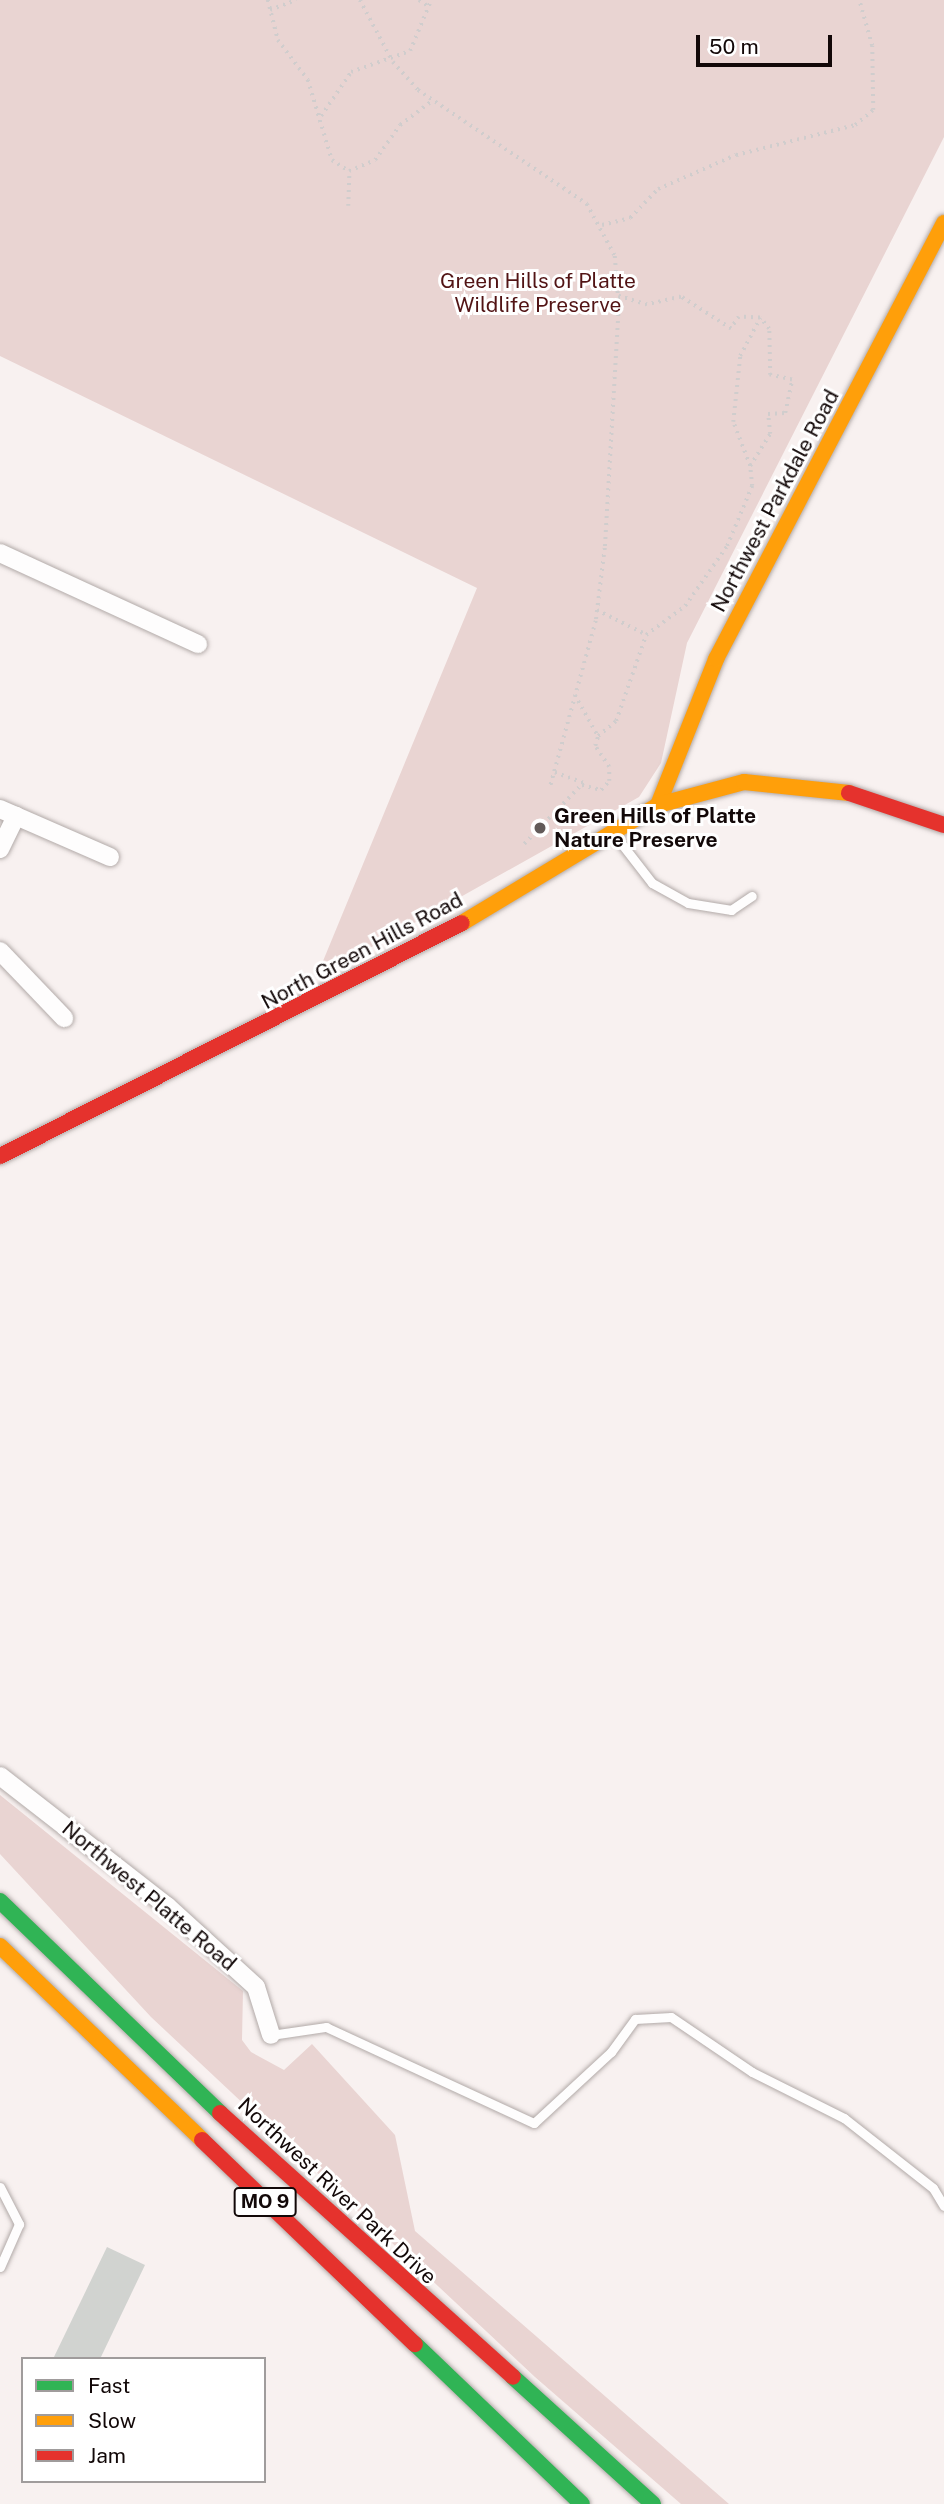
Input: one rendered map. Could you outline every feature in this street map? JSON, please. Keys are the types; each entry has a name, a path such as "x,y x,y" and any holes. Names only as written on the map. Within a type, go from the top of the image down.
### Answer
{"street":[{"name":"Northwest Parkdale Road","path":"658,805 716,659 944,223"},
{"path":"0,553 198,644"},
{"name":"North Green Hills Road","path":"0,1156 420,949 658,805 744,782 833,789 944,825"},
{"path":"0,849 8,813 110,857"},
{"path":"0,951 64,1018"},
{"name":"Northwest Platte Road","path":"0,1776 167,1906 256,1987 271,2035"},
{"name":"Northwest River Park Drive","path":"0,1901 185,2081 653,2504"},
{"name":"MO 9","path":"0,1946 582,2504"}],"lane":[{"path":"613,832 652,883 688,903 731,910 752,896"},
{"path":"271,2035 326,2026 534,2123 611,2052 635,2019 671,2017 752,2071 844,2119 933,2188 944,2207"},
{"path":"0,2187 19,2224 0,2267"}],"path":[{"path":"268,0 278,40 308,80 321,116 332,160 349,171"},
{"path":"270,10 296,0"},
{"path":"419,0 429,6"},
{"path":"321,116 351,72 393,62 415,44 431,0"},
{"path":"602,225 630,218 658,189 736,155 855,125 873,110 872,46 859,0"},
{"path":"361,1 393,62 432,101 552,174 602,225 615,256 618,296 597,610 551,788"},
{"path":"349,171 375,160 400,125 432,101"},
{"path":"348,206 349,171"},
{"path":"618,296 647,304 681,297 731,329 739,317 760,318 769,329 770,375 792,380 785,413 768,414 765,448 750,466"},
{"path":"555,773 601,790 609,781 609,767 595,746 598,736 616,721 646,635 685,606 726,546 752,486 750,466 733,422 740,356 760,318"},
{"path":"597,610 646,635"},
{"path":"575,695 598,736"},
{"path":"524,844 582,785"}],"green space":[{"name":"Green Hills of Platte Wildlife Preserve","path":"0,0 944,0 944,137 687,643 661,763 639,797 316,978 477,588 0,356"},
{"path":"0,1795 243,1991 242,2040 251,2052 284,2070 312,2044 395,2135 415,2231 729,2504 681,2504 535,2377 151,2017 0,1854"}],"building":[{"path":"107,2247 145,2265 101,2357 54,2357"}],"traffic: fast":[{"path":"0,1901 220,2113"},
{"path":"415,2344 582,2504"},
{"path":"513,2377 653,2504"}],"traffic: slow":[{"path":"658,805 716,659 944,223"},
{"path":"462,923 658,805 744,782 849,793"},
{"path":"0,1946 202,2140"}],"traffic: jam":[{"path":"849,793 944,825"},
{"path":"0,1156 462,923"},
{"path":"220,2113 513,2377"},
{"path":"202,2140 415,2344"}],"place":[{"name":"Green Hills of Platte Nature Preserve","path":"540,828"}]}
